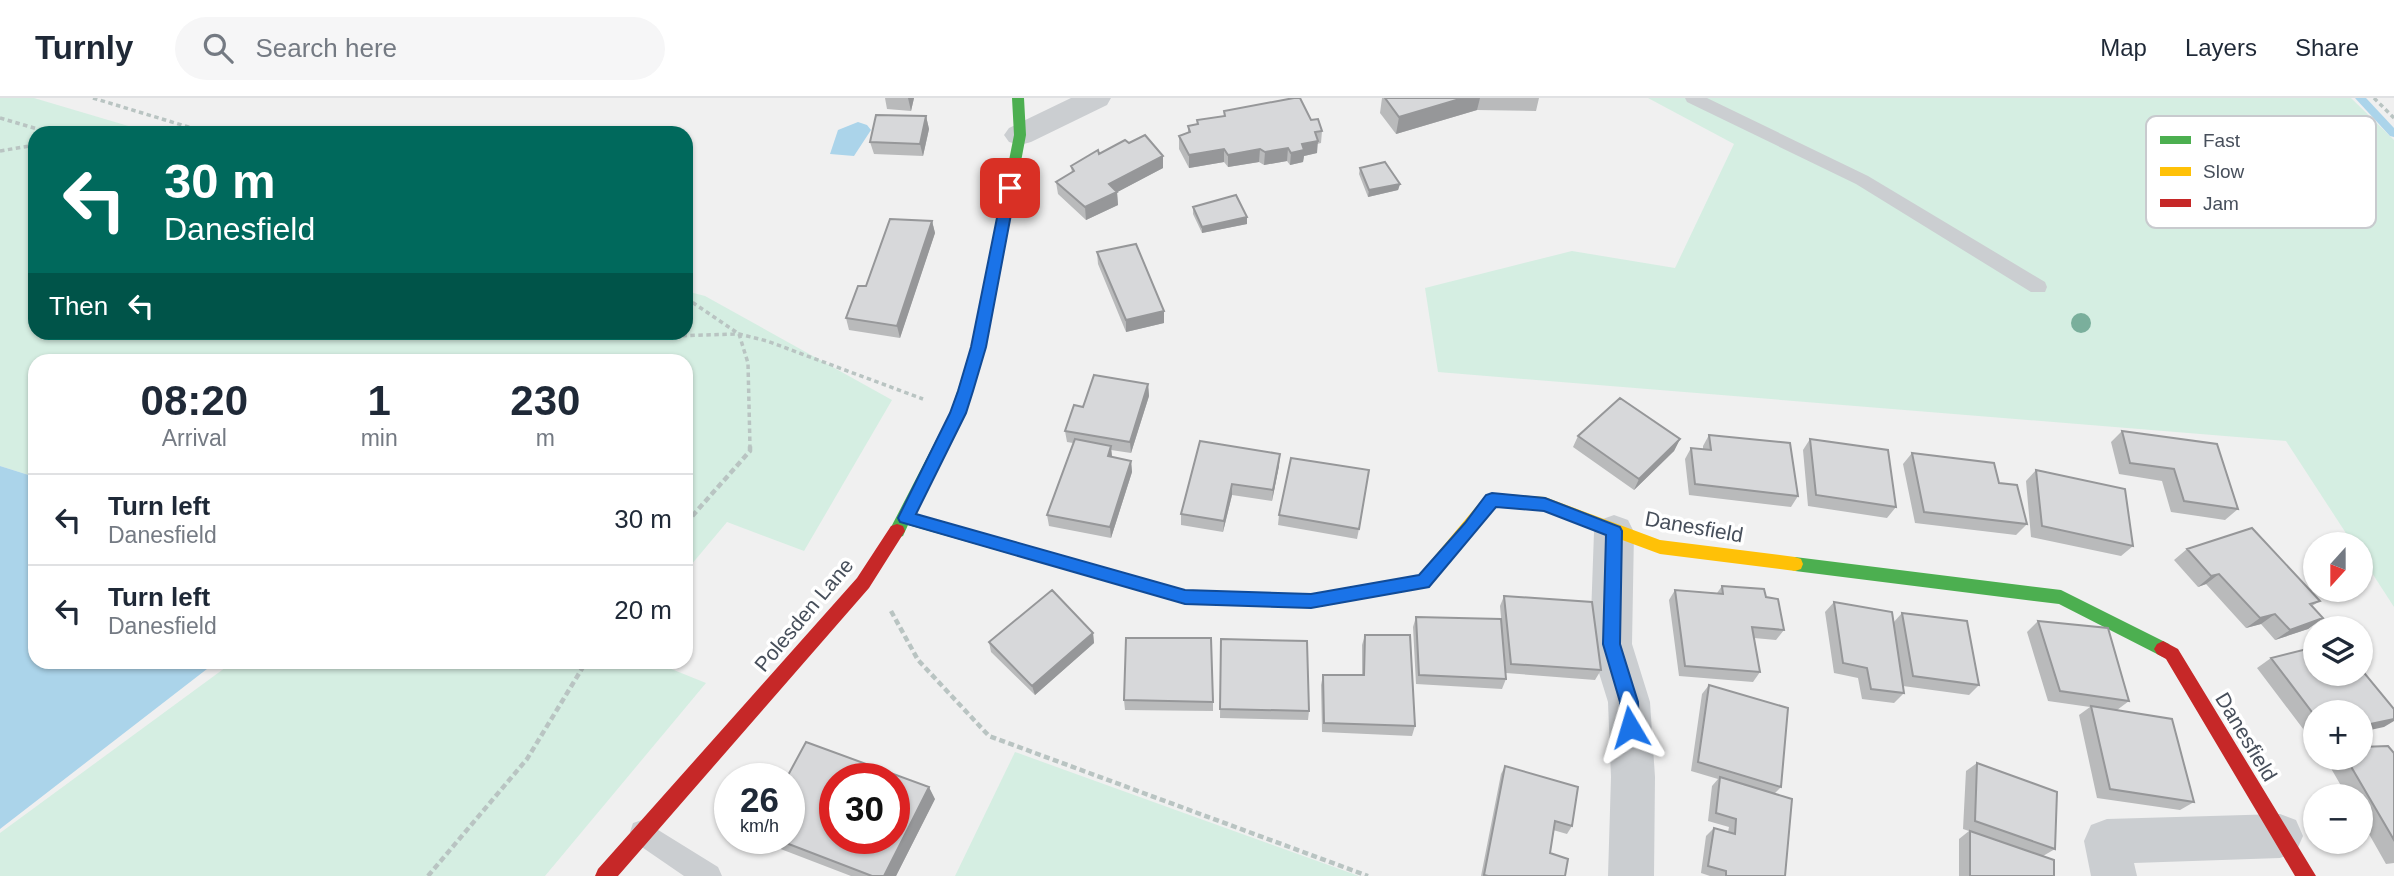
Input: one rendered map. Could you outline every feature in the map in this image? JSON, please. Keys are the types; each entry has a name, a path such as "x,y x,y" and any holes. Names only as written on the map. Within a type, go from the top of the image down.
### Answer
{"street":[{"name":"Polesden Lane","path":"605,876 863,583 906,518 958,413 979,347 1020,135 1018,98"},
{"path":"1020,135 1096,98"},
{"name":"Danesfield","path":"906,518 1185,597 1311,601 1423,582 1492,500 1545,504 1660,547 2061,597 2172,654 2306,876"},
{"path":"1614,531 1611,644 1629,702 1633,777 1631,876"},
{"path":"2113,876 2107,841 2280,836"}],"lane":[{"path":"1693,98 1862,180 2038,287"},
{"path":"642,832 709,876"}],"path":[{"path":"93,98 185,126"},
{"path":"2374,98 2394,118"},
{"path":"0,118 28,126"},
{"path":"0,150 28,146"},
{"path":"693,303 739,334 748,363 750,451 693,515"},
{"path":"693,335 739,334 767,341 958,413"},
{"path":"863,583 892,613 918,660 989,736 1368,876"},
{"path":"428,876 527,758 582,669"}],"green space":[{"path":"0,98 34,98 128,126 28,126 28,340 693,340 693,293 705,296 892,400 804,551 727,522 693,563 693,354 28,354 28,475 0,466"},
{"path":"1648,98 2351,98 2369,116 2146,116 2146,228 2376,228 2376,122 2394,140 2394,607 2373,575 2373,532 2345,532 2286,441 1438,372 1425,288 1572,251 1675,268 1734,144"},
{"path":"223,669 671,669 706,683 545,876 0,876 0,833"},
{"path":"1015,752 1359,876 955,876"}],"water":[{"path":"858,122 867,125 871,130 854,156 830,154 838,130"},
{"path":"0,466 28,475 28,669 207,669 0,829"}],"building":[{"path":"1300,98 1311,120 1318,119 1322,131 1315,132 1318,141 1302,144 1304,150 1291,153 1288,148 1265,152 1260,149 1228,155 1224,149 1189,155 1179,136 1190,132 1188,126 1198,124 1197,120 1225,116 1224,111"},
{"path":"1385,98 1463,98 1399,117"},
{"path":"876,115 926,116 920,144 870,142"},
{"path":"1145,135 1163,156 1109,184 1117,192 1085,207 1056,182 1074,171 1071,166 1098,150 1099,154 1125,140 1129,143"},
{"path":"1385,162 1400,184 1369,190 1360,168"},
{"path":"1236,195 1247,217 1202,227 1193,207"},
{"path":"890,219 932,221 897,326 846,318 858,286 866,286"},
{"path":"1136,244 1164,311 1126,320 1097,252"},
{"path":"1094,375 1148,384 1130,442 1065,431 1074,405 1083,407"},
{"path":"1620,398 1680,439 1639,479 1578,436"},
{"path":"2122,431 2217,444 2238,509 2184,501 2174,469 2130,463"},
{"path":"1709,435 1790,443 1798,496 1695,484 1691,448 1711,450"},
{"path":"1075,439 1111,446 1108,456 1131,461 1110,527 1047,515"},
{"path":"1810,439 1888,450 1896,507 1816,495"},
{"path":"1200,441 1280,454 1273,490 1232,484 1224,521 1181,514"},
{"path":"1912,453 1994,463 1999,483 2017,485 2027,524 1924,512"},
{"path":"1291,458 1369,470 1359,529 1279,515"},
{"path":"2036,470 2125,489 2133,546 2042,526"},
{"path":"2252,528 2303,583 2303,602 2317,602 2310,604 2321,616 2303,616 2303,625 2290,630 2275,614 2260,618 2219,574 2211,576 2187,549"},
{"path":"1722,586 1764,589 1766,597 1778,599 1784,630 1752,627 1760,672 1685,666 1675,590 1723,594"},
{"path":"1052,590 1093,633 1032,686 989,642"},
{"path":"1504,596 1592,602 1601,670 1511,664"},
{"path":"1834,602 1892,612 1904,693 1871,689 1867,668 1843,663"},
{"path":"1902,613 1967,621 1979,685 1913,676"},
{"path":"1416,617 1501,619 1506,679 1419,675"},
{"path":"2038,621 2108,628 2129,701 2060,691"},
{"path":"1365,635 1410,635 1415,726 1324,723 1323,675 1364,675"},
{"path":"1126,638 1211,638 1213,702 1124,700"},
{"path":"1221,639 1307,641 1309,711 1220,709"},
{"path":"2303,650 2303,686 2373,686 2373,684 2394,709 2394,719 2373,723 2373,700 2303,700 2271,658"},
{"path":"1709,685 1788,708 1781,787 1698,762"},
{"path":"2091,706 2172,719 2194,802 2110,789"},
{"path":"806,742 863,763 819,763 819,854 895,854 884,876 872,876 805,850 805,763 795,763"},
{"path":"2388,746 2394,753 2394,840 2373,804 2373,784 2361,784 2353,770 2373,770 2373,747"},
{"path":"1977,763 2057,792 2055,849 1975,821"},
{"path":"1505,766 1578,787 1572,826 1555,821 1550,853 1568,859 1565,876 1484,875"},
{"path":"1720,777 1792,799 1785,876 1726,876 1726,871 1708,866 1714,828 1735,834 1736,819 1716,813"},
{"path":"910,780 929,787 910,825"},
{"path":"1970,831 2054,860 2054,876 1970,876"}],"waterway":[{"path":"2360,98 2394,134"}],"traffic: fast":[{"path":"897,531 958,413 979,347 1020,135 1018,98"},
{"path":"906,518 1185,597 1311,601 1330,598"},
{"path":"1795,564 2061,597 2163,649"}],"traffic: slow":[{"path":"1330,598 1423,582 1492,500 1545,504 1660,547 1795,564"}],"traffic: jam":[{"path":"605,876 863,583 897,531"},
{"path":"2163,649 2172,654 2306,876"}],"route":[{"path":"1010,188 979,347 958,413 906,518 1185,597 1311,601 1423,582 1492,500 1545,504 1614,531 1611,644 1629,702 1630,727"}]}
